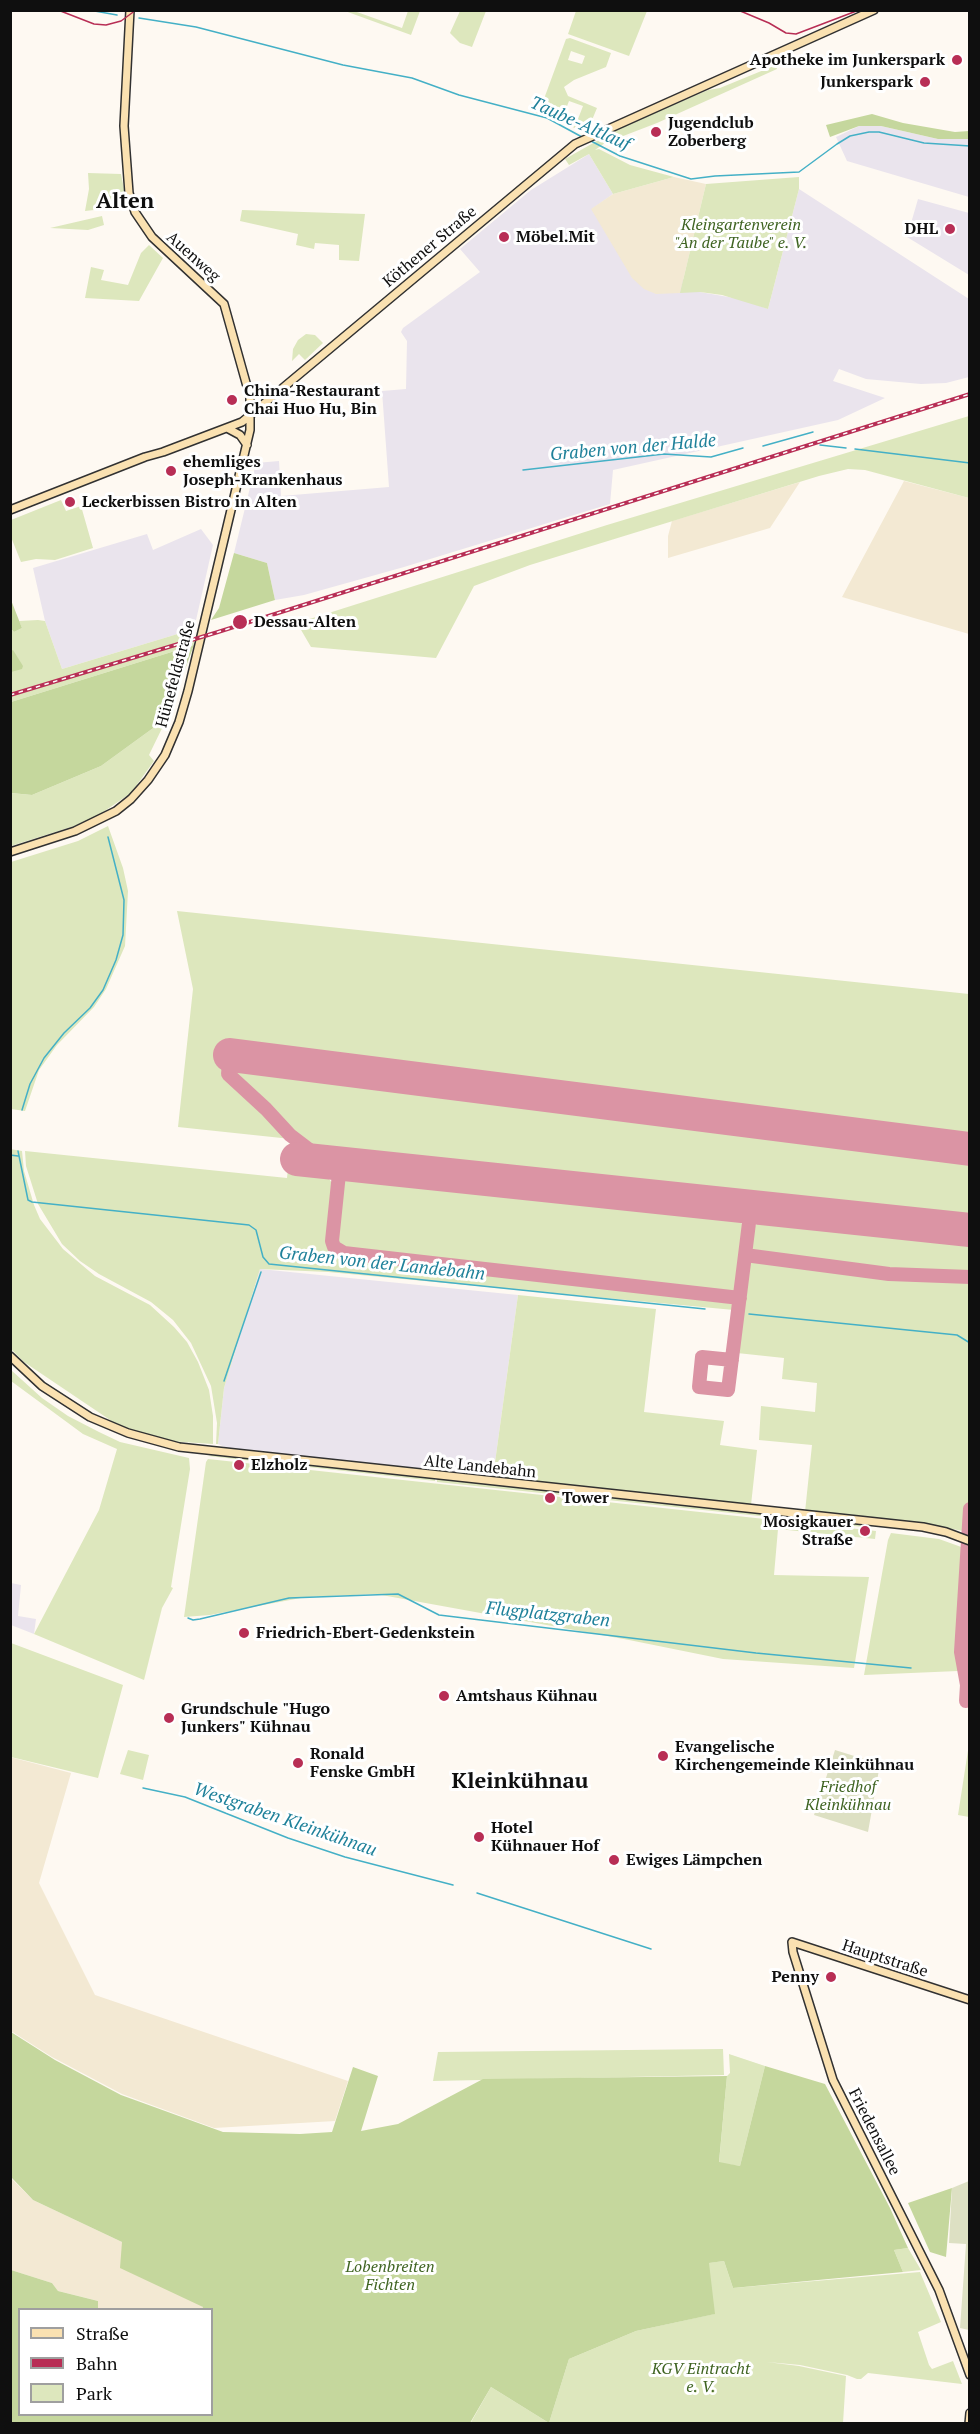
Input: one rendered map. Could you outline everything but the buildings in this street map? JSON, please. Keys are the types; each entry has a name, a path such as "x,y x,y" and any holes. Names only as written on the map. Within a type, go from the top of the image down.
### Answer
{"main road":[{"name":"Auenweg","path":"130,10 124,126 127,184 131,200 140,221 152,237 225,304 244,371 252,415"},
{"name":"Köthener Straße","path":"10,510 242,422 581,140 706,84 730,76 874,10"},
{"name":"Hünefeldstraße","path":"10,852 75,831 116,811 143,786 171,743 188,691 247,445 252,415"},
{"path":"227,428 240,435 247,445"},
{"name":"Alte Landebahn","path":"10,1356 42,1386 82,1412 128,1433 169,1445 241,1455 914,1526 946,1532 969,1541"},
{"name":"Hauptstraße","path":"792,1942 969,2000"},
{"name":"Friedensallee","path":"792,1942 793,1952 833,2080 939,2290 969,2375"},
{"path":"969,2413 969,2424"}],"shaded area":[{"path":"859,126 881,126 938,139 969,139 969,197 847,161 836,137"},
{"path":"589,154 613,194 592,209 700,292 740,299 768,309 799,189 969,299 969,377 946,383 921,384 866,379 839,369 833,381 885,398 838,420 613,470 610,504 404,567 304,595 275,600 267,563 234,553 256,463 279,461 281,496 389,487 382,391 406,389 407,341 401,332 403,328 480,272 460,249 531,190"},
{"path":"674,177 706,184 680,293 656,294 644,289 632,278 591,209 613,194"},
{"name":"DHL","path":"918,199 969,213 969,275 907,237"},
{"path":"904,481 969,498 969,634 842,597"},
{"path":"800,482 770,528 668,558 668,536 672,521"},
{"path":"201,529 213,545 194,629 62,669 45,621 33,568 147,534 153,550"},
{"path":"260,1269 518,1295 493,1477 234,1451 218,1444 224,1388"},
{"path":"969,1560 969,1664 965,1656"},
{"path":"11,1583 21,1585 18,1616 36,1619 34,1634 11,1625"},
{"path":"10,1757 71,1773 39,1883 95,1995 348,2081 335,2121 214,2128 122,2094 52,2057 11,2031"},
{"path":"10,2177 33,2200 122,2242 203,2307 98,2308 98,2301 58,2291 52,2283 11,2270"}],"green space":[{"path":"576,10 647,11 629,56 568,34"},
{"path":"345,11 354,11 402,28 408,11 420,11 411,35"},
{"path":"460,11 486,11 472,47 460,43 450,33"},
{"path":"570,38 611,53 606,67 574,80 564,87 568,96 597,108 592,120 580,128 530,110 532,105 541,107 566,39","holes":["571,51 585,56 582,64 568,60","569,101 583,106 578,119 564,114"]},
{"path":"776,65 777,69 657,123 605,143 595,150 599,149 630,165 674,177 613,194 589,154 569,165 565,159 618,129 708,90 720,88"},
{"path":"872,114 903,123 955,132 969,131 969,139 938,139 881,126 859,126 830,137 826,125"},
{"path":"88,173 121,174 126,199 121,207 85,211 89,189"},
{"name":"Kleingartenverein \"An der Taube\" e. V.","path":"799,177 799,189 768,309 722,295 700,292 680,293 706,184"},
{"path":"242,210 365,214 359,261 339,260 339,245 315,243 314,249 296,245 298,234 240,221"},
{"path":"102,216 104,225 88,230 50,228"},
{"path":"149,245 163,258 139,301 85,298 91,267 104,270 101,280 128,285 141,253"},
{"path":"306,334 315,335 323,343 305,360 299,354 292,361 293,349 298,340"},
{"path":"969,416 969,498 865,470 848,469 819,476 530,565 474,586 436,658 311,647 297,623 607,525"},
{"path":"61,500 66,511 81,506 93,548 55,560 36,559 21,562 11,537 11,520"},
{"path":"234,553 267,563 275,600 211,620 219,608"},
{"path":"11,600 22,628 14,632 11,629"},
{"path":"19,621 45,621 62,669 194,629 194,645 11,702 10,629 14,632 22,628"},
{"path":"194,645 167,718 101,766 32,795 11,793 11,702"},
{"path":"13,650 23,666 22,669 11,672 11,651"},
{"path":"167,718 149,755 154,761 131,793 90,821 11,846 10,793 32,795 101,766"},
{"path":"108,826 123,868 128,891 125,946 106,989 94,1007 57,1045 39,1070 25,1111 11,1109 11,862 78,841"},
{"path":"177,911 969,994 969,1221 290,1149 291,1139 178,1127 193,989"},
{"path":"10,1149 22,1151 24,1171 34,1205 40,1219 63,1249 95,1276 150,1305 187,1342 209,1390 213,1416 213,1444 168,1441 119,1426 24,1362 11,1349"},
{"path":"25,1151 287,1178 288,1168 324,1172 332,1183 342,1183 354,1175 736,1215 744,1227 734,1310 328,1272 260,1269 224,1388 218,1444 216,1444 217,1423 211,1386 191,1343 173,1320 151,1302 99,1274 80,1261 62,1244 38,1204 26,1166"},
{"path":"765,1218 969,1240 969,1532 924,1524 805,1512 812,1445 759,1440 761,1406 815,1412 817,1383 782,1379 784,1358 737,1353 752,1228"},
{"path":"518,1295 656,1309 644,1412 724,1421 720,1445 757,1450 751,1505 493,1477"},
{"path":"11,1370 42,1398 68,1416 99,1432 120,1442 189,1458 190,1469 171,1587 173,1588 162,1608 144,1680 34,1634 99,1510 117,1449 83,1434 11,1381"},
{"path":"208,1456 435,1478 435,1481"},
{"path":"208,1459 876,1531 875,1539 778,1529 774,1575 869,1577 854,1668 723,1659 376,1594 306,1597 210,1615 184,1617"},
{"path":"437,1478 864,1524 864,1527 437,1482"},
{"path":"891,1533 939,1539 964,1548 956,1637 958,1671 864,1675"},
{"path":"11,1643 123,1685 98,1778 11,1757"},
{"path":"970,1744 969,1817 958,1815"},
{"path":"128,1750 149,1755 143,1780 120,1774"},
{"name":"Friedhof Kleinkühnau","path":"835,1750 880,1764 868,1832 814,1815"},
{"name":"Lobenbreiten Fichten","path":"11,2032 55,2060 121,2095 223,2132 300,2134 332,2132 353,2067 378,2076 361,2131 398,2124 483,2079 727,2076 719,2162 740,2166 765,2066 825,2084 890,2208 908,2248 894,2250 903,2272 733,2288 724,2261 709,2263 715,2314 636,2331 569,2359 549,2423 491,2387 470,2423 11,2423 11,2270 52,2283 58,2291 98,2301 98,2308 18,2308 18,2416 213,2416 213,2308 202,2308 120,2268 122,2242 33,2200 11,2177"},
{"path":"723,2049 724,2075 433,2081 438,2052"},
{"path":"729,2054 765,2066 740,2166 719,2163 727,2076 730,2073"},
{"path":"969,2181 969,2330 960,2328 966,2244 949,2243 952,2188"},
{"path":"952,2188 946,2257 930,2252 908,2203"},
{"path":"908,2248 921,2270 903,2272 894,2250"},
{"name":"KGV Eintracht e. V.","path":"724,2261 733,2288 920,2272 941,2322 918,2332 929,2365 932,2369 953,2361 962,2384 868,2373 861,2379 857,2379 847,2375 800,2365 767,2362 846,2376 843,2423 470,2424 491,2387 549,2423 569,2359 636,2331 714,2314 708,2263"}],"waterway":[{"name":"Taube-Altlauf","path":"89,10 117,15"},
{"name":"Taube-Altlauf","path":"139,18 196,27 343,65 412,78 459,95 547,118 582,137"},
{"name":"Taube-Altlauf","path":"589,140 620,156 691,179 799,172 850,136 869,132 879,132 924,143 970,146"},
{"name":"Graben von der Halde","path":"763,446 813,432"},
{"name":"Graben von der Halde","path":"820,445 846,448"},
{"name":"Graben von der Halde","path":"523,470 664,454 711,457 743,448"},
{"name":"Graben von der Halde","path":"855,449 970,463"},
{"path":"22,1110 30,1084 44,1058 64,1033 90,1008 103,990 116,960 123,935 124,900 108,837"},
{"name":"Graben von der Landebahn","path":"18,1151 28,1200 32,1202 249,1225 256,1230 263,1257 269,1264 705,1309"},
{"name":"Graben von der Landebahn","path":"10,1155 18,1156"},
{"path":"224,1381 261,1272"},
{"name":"Graben von der Landebahn","path":"749,1314 957,1335 970,1343"},
{"name":"Flugplatzgraben","path":"188,1618 200,1619 289,1598 398,1594 439,1615 756,1653 911,1668"},
{"name":"Westgraben Kleinkühnau","path":"143,1788 185,1797 288,1838 345,1857 453,1885"},
{"name":"Westgraben Kleinkühnau","path":"477,1893 651,1949"}],"taxiway":[{"path":"230,1055 228,1074 290,1135 311,1151 310,1161"},
{"path":"959,1147 970,1155"},
{"path":"340,1164 332,1241 334,1247 344,1253 740,1298"},
{"path":"732,1360 702,1357 699,1387 728,1390 745,1255 751,1207"},
{"path":"745,1255 889,1274 970,1277"},
{"path":"966,1701 967,1685 961,1652 970,1509"}],"runway":[{"path":"230,1055 970,1149"},
{"path":"297,1159 970,1230"}],"tram line":[{"path":"58,10 94,24 106,25 121,21 136,10"},
{"path":"738,10 786,33 796,34 859,10"}],"railway":[{"path":"10,695 218,632 970,394"}],"place":[{"name":"Apotheke im Junkerspark","path":"957,60"},
{"name":"Junkerspark","path":"925,82"},
{"name":"Jugendclub Zoberberg","path":"656,132"},
{"name":"DHL","path":"950,229"},
{"name":"Möbel.Mit","path":"504,237"},
{"name":"China-Restaurant Chai Huo Hu, Bin","path":"232,400"},
{"name":"ehemliges Joseph-Krankenhaus","path":"171,471"},
{"name":"Leckerbissen Bistro in Alten","path":"70,502"},
{"name":"Dessau-Alten","path":"240,622"},
{"name":"Elzholz","path":"239,1465"},
{"name":"Tower","path":"550,1498"},
{"name":"Mosigkauer Straße","path":"865,1531"},
{"name":"Friedrich-Ebert-Gedenkstein","path":"244,1633"},
{"name":"Amtshaus Kühnau","path":"444,1696"},
{"name":"Grundschule \"Hugo Junkers\" Kühnau","path":"169,1718"},
{"name":"Evangelische Kirchengemeinde Kleinkühnau","path":"663,1756"},
{"name":"Ronald Fenske GmbH","path":"298,1763"},
{"name":"Hotel Kühnauer Hof","path":"479,1837"},
{"name":"Ewiges Lämpchen","path":"614,1860"},
{"name":"Penny","path":"831,1977"}],"district":[{"name":"Alten","path":"125,202"},
{"name":"Kleinkühnau","path":"520,1782"}]}
